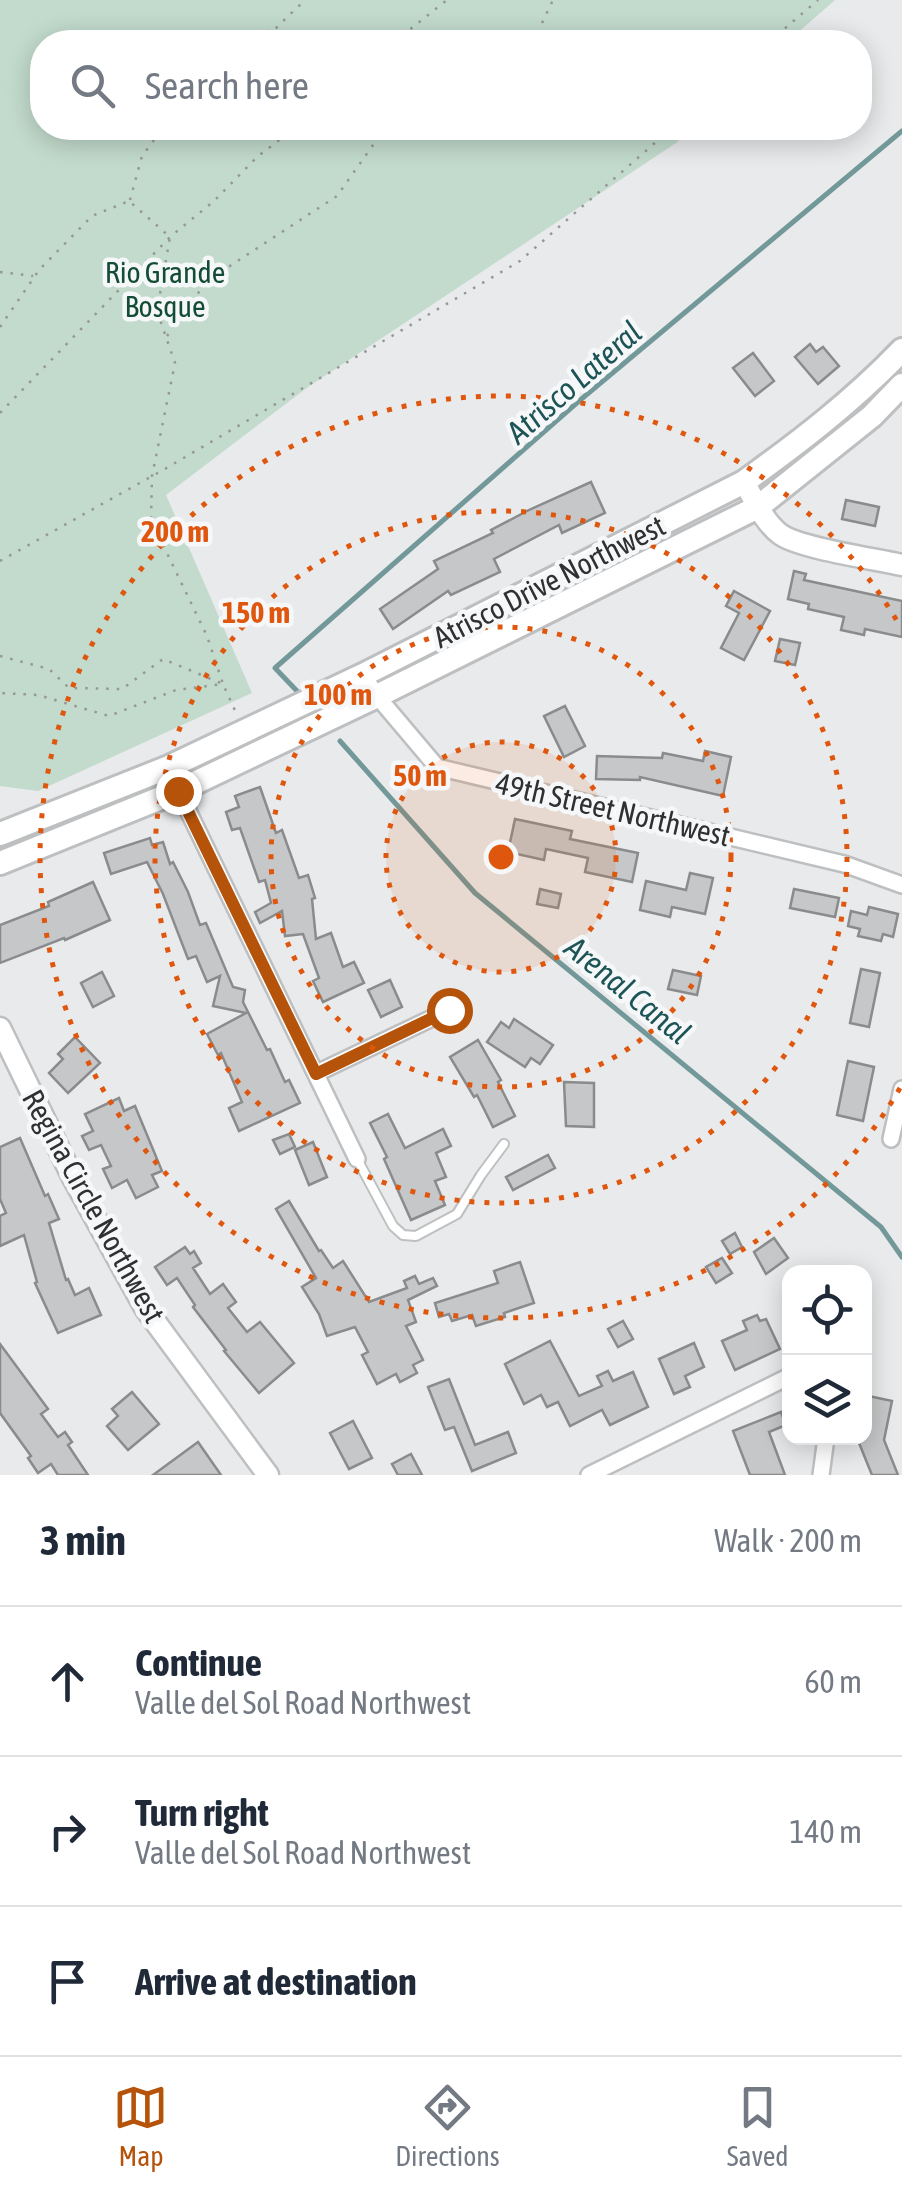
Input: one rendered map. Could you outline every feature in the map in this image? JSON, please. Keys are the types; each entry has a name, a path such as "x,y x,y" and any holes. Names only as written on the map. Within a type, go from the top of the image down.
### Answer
{"main road":[{"name":"Atrisco Drive Northwest","path":"0,834 169,766 363,675 744,482 854,398 902,350"},
{"name":"Atrisco Drive Northwest","path":"0,863 178,791 758,507 872,416 902,385"}],"street":[{"path":"744,482 779,533 796,542 902,565"},
{"name":"49th Street Northwest","path":"363,675 438,767 844,864 902,885"},
{"path":"169,766 356,1159"},
{"path":"316,1074 449,1010"},
{"name":"Regina Circle Northwest","path":"0,1028 74,1178 145,1308 268,1475"},
{"path":"892,1138 902,1089"},
{"path":"589,1475 782,1380"},
{"path":"821,1475 825,1445"}],"lane":[{"path":"356,1159 393,1226 403,1235 416,1236 457,1214 504,1144"}],"path":[{"path":"270,30 305,0"},
{"path":"409,30 447,0"},
{"path":"538,30 552,0"},
{"path":"784,30 818,0"},
{"path":"129,201 142,156 154,140"},
{"path":"0,414 170,237 279,140"},
{"path":"166,337 207,281 337,196 377,140"},
{"path":"0,561 520,261 658,140"},
{"path":"129,201 170,237"},
{"path":"0,327 35,276 92,216 129,201"},
{"path":"170,237 157,311 175,363 152,476 151,520 207,636 222,684 240,721"},
{"path":"0,272 35,276"},
{"path":"0,656 49,669 68,688 122,689 163,658 222,684"},
{"path":"0,693 38,695 110,716 176,690 222,684"}],"green space":[{"name":"Rio Grande Bosque","path":"0,0 835,0 801,30 30,30 30,140 679,140 308,387 166,495 252,693 38,791 0,786"}],"building":[{"path":"810,344 816,352 823,347 839,366 818,384 795,357"},
{"path":"753,353 774,381 755,396 733,368"},
{"path":"591,482 605,513 562,533 559,525 494,559 500,572 451,595 448,591 393,629 380,609 438,569 434,561"},
{"path":"846,500 879,507 875,526 842,519"},
{"path":"794,571 806,574 804,580 902,601 902,637 865,629 864,635 841,630 844,617 808,609 809,604 788,599"},
{"path":"734,591 770,611 744,660 721,648 739,613 726,606"},
{"path":"780,639 800,643 795,665 775,661"},
{"path":"565,706 585,746 564,757 544,716"},
{"path":"705,751 731,757 723,796 640,777 596,779 597,756 662,758 663,753 703,761"},
{"path":"260,787 276,833 282,830 299,878 308,875 315,898 312,899 316,939 331,933 343,967 354,962 364,983 323,1002 313,981 319,978 303,934 285,936 282,911 260,923 255,912 271,903 265,880 259,882 240,828 232,830 226,812 239,807 235,796"},
{"path":"515,819 572,831 570,839 638,853 632,882 585,872 588,858 546,849 544,860 508,852"},
{"path":"150,838 152,845 163,842 200,925 206,923 233,987 245,990 243,1002 300,1103 239,1131 229,1108 242,1102 221,1053 218,1055 207,1034 246,1013 213,1006 220,976 207,982 196,956 188,959 147,862 111,874 104,853"},
{"path":"690,873 713,878 705,914 672,907 670,917 640,910 646,881 686,890"},
{"path":"93,882 110,920 0,963 0,925 49,906 48,902"},
{"path":"540,889 561,894 558,908 537,904"},
{"path":"794,889 839,898 835,917 790,908"},
{"path":"869,907 898,914 893,937 883,934 881,941 858,936 860,929 848,926 851,911 867,915"},
{"path":"861,969 880,973 869,1027 850,1023"},
{"path":"673,970 701,976 697,995 668,989"},
{"path":"102,972 114,996 93,1007 81,983"},
{"path":"390,980 402,1007 381,1017 368,990"},
{"path":"514,1019 553,1045 540,1064 531,1058 525,1067 487,1042 501,1022 509,1028"},
{"path":"75,1037 100,1063 68,1093 49,1073 63,1059 58,1054"},
{"path":"478,1040 501,1080 498,1082 515,1116 493,1127 477,1095 474,1097 450,1057"},
{"path":"848,1061 874,1067 863,1121 837,1115"},
{"path":"564,1082 594,1083 594,1127 566,1126"},
{"path":"119,1098 124,1111 135,1106 162,1171 152,1175 158,1187 136,1198 127,1180 112,1188 103,1169 111,1166 101,1145 89,1150 82,1136 93,1131 85,1114"},
{"path":"388,1114 405,1148 443,1129 451,1146 436,1153 446,1177 435,1181 445,1205 411,1220 370,1123"},
{"path":"289,1134 295,1147 280,1154 273,1140"},
{"path":"20,1138 59,1219 49,1223 66,1280 75,1295 89,1288 101,1315 58,1333 35,1283 24,1235 0,1246 0,1216 6,1213 0,1199 0,1147"},
{"path":"313,1142 327,1177 309,1185 295,1150"},
{"path":"548,1155 555,1168 513,1190 506,1177"},
{"path":"289,1201 319,1251 333,1268 343,1261 369,1302 407,1288 404,1281 415,1276 419,1284 433,1278 437,1286 408,1300 416,1322 406,1326 423,1360 413,1365 417,1373 400,1382 396,1374 377,1384 362,1355 368,1352 355,1327 327,1336 302,1287 316,1278 276,1209"},
{"path":"735,1233 742,1247 730,1254 722,1241"},
{"path":"774,1238 788,1258 766,1274 754,1252"},
{"path":"185,1247 190,1254 194,1251 201,1263 193,1268 210,1294 223,1284 236,1302 228,1308 247,1332 260,1322 294,1363 259,1393 224,1351 177,1278 167,1285 155,1267"},
{"path":"722,1258 732,1273 716,1283 706,1267"},
{"path":"520,1262 534,1303 476,1326 472,1315 452,1321 449,1314 439,1317 435,1303 498,1283 494,1271"},
{"path":"757,1315 760,1321 766,1319 780,1349 735,1370 722,1341 747,1330 743,1321"},
{"path":"623,1321 633,1339 618,1347 608,1329"},
{"path":"550,1341 579,1396 602,1386 597,1376 608,1371 613,1381 633,1372 648,1407 610,1425 602,1410 570,1426 558,1402 547,1407 541,1395 524,1404 505,1364"},
{"path":"694,1343 704,1367 685,1376 690,1387 674,1394 659,1359"},
{"path":"0,1344 48,1409 41,1414 58,1437 65,1432 72,1442 68,1445 88,1475 58,1475 51,1464 38,1473 28,1458 31,1456 0,1413"},
{"path":"449,1379 475,1445 508,1432 516,1453 472,1471 454,1427 445,1430 428,1387"},
{"path":"132,1392 159,1424 128,1450 107,1426 118,1416 112,1409"},
{"path":"872,1397 892,1401 884,1440 898,1475 872,1475 860,1445 872,1445"},
{"path":"781,1412 782,1427 769,1432 785,1475 750,1475 733,1431"},
{"path":"353,1421 372,1458 349,1469 330,1433"},
{"path":"198,1442 221,1475 153,1475"},
{"path":"411,1454 422,1475 398,1475 392,1464"}],"waterway":[{"name":"Atrisco Lateral","path":"297,691 275,668 579,401 902,131"},
{"name":"Arenal Canal","path":"340,741 475,893 881,1227 902,1257"}],"route":[{"path":"178,791 316,1074 449,1010"}]}
